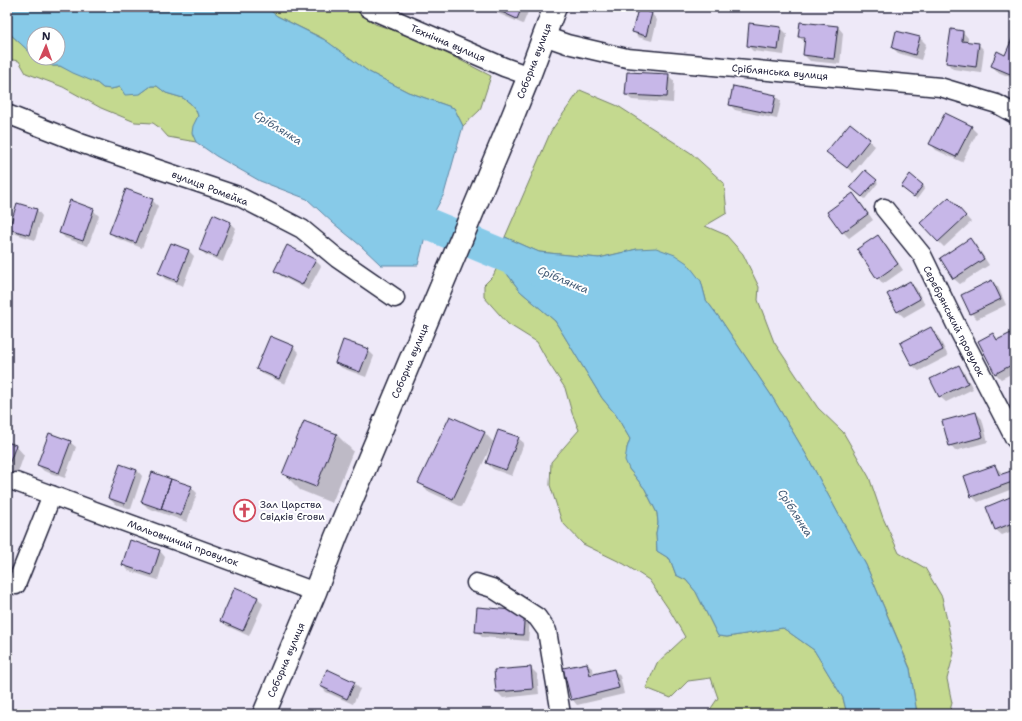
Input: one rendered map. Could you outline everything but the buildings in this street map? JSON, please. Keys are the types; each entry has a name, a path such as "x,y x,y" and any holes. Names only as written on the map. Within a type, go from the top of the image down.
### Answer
{"main road":[{"name":"Соборна вулиця","path":"264,714 315,592 336,537 510,123 555,7"}],"street":[{"name":"Технічна вулиця","path":"367,7 504,67 529,76"},
{"name":"Сріблянська вулиця","path":"544,36 567,44 627,58 940,87 997,104 1015,114"},
{"name":"вулиця Ромейка","path":"7,114 83,144 238,196 302,229 337,258 395,298"},
{"name":"Серебрянський провулок","path":"884,208 922,255 958,329 1015,439"},
{"name":"Мальовничий провулок","path":"16,482 315,592"},
{"path":"16,585 52,495"},
{"path":"476,583 492,588 537,617 547,632 561,714"}],"green space":[{"path":"266,7 352,7 375,24 417,38 491,76 480,110 463,126 454,108 408,92 369,72 322,38 277,16"},
{"path":"7,31 26,49 26,66 60,66 97,83 103,88 111,89 120,87 140,94 151,86 157,86 166,93 183,98 196,110 198,116 193,129 196,142 168,137 153,123 135,122 101,108 63,87 26,73 19,61 7,59"},
{"path":"580,90 618,106 691,153 724,183 727,213 705,226 726,235 743,254 759,287 758,300 774,342 818,408 843,432 869,477 883,518 899,553 925,568 942,597 954,653 947,679 952,703 949,714 917,714 910,668 866,565 807,456 771,395 706,300 701,281 637,249 599,258 539,252 505,237 551,131"},
{"path":"499,263 520,291 555,321 602,398 616,415 630,439 627,448 629,469 645,489 657,513 657,551 670,559 676,575 686,580 696,592 718,636 727,637 783,628 814,650 843,698 847,714 707,714 718,698 711,678 688,681 671,698 646,688 657,663 685,637 670,611 649,580 624,564 583,544 562,522 550,485 551,462 579,430 572,413 565,388 537,342 508,324 484,297 484,285 493,276"}],"water":[{"path":"7,7 266,7 277,16 325,40 369,72 408,92 454,108 463,126 444,194 428,224 418,265 381,265 307,199 260,181 216,156 196,142 192,133 193,126 198,116 196,110 183,98 166,93 157,86 151,86 140,94 125,95 120,87 111,89 103,88 97,83 60,66 66,66 66,26 26,26 26,49 7,31"},
{"path":"505,237 539,252 599,258 637,249 656,248 675,255 687,263 701,281 706,300 771,395 807,456 866,565 910,669 917,714 847,714 843,698 814,650 783,628 727,637 718,636 696,592 686,580 676,575 670,559 657,551 657,513 645,489 629,469 625,460 630,439 616,415 602,398 555,321 520,291 499,263"}],"waterway":[{"name":"Сріблянка","path":"392,200 428,224 541,271"}],"place":[{"name":"Зал Царства Свідків Єгови","path":"245,510"}]}
